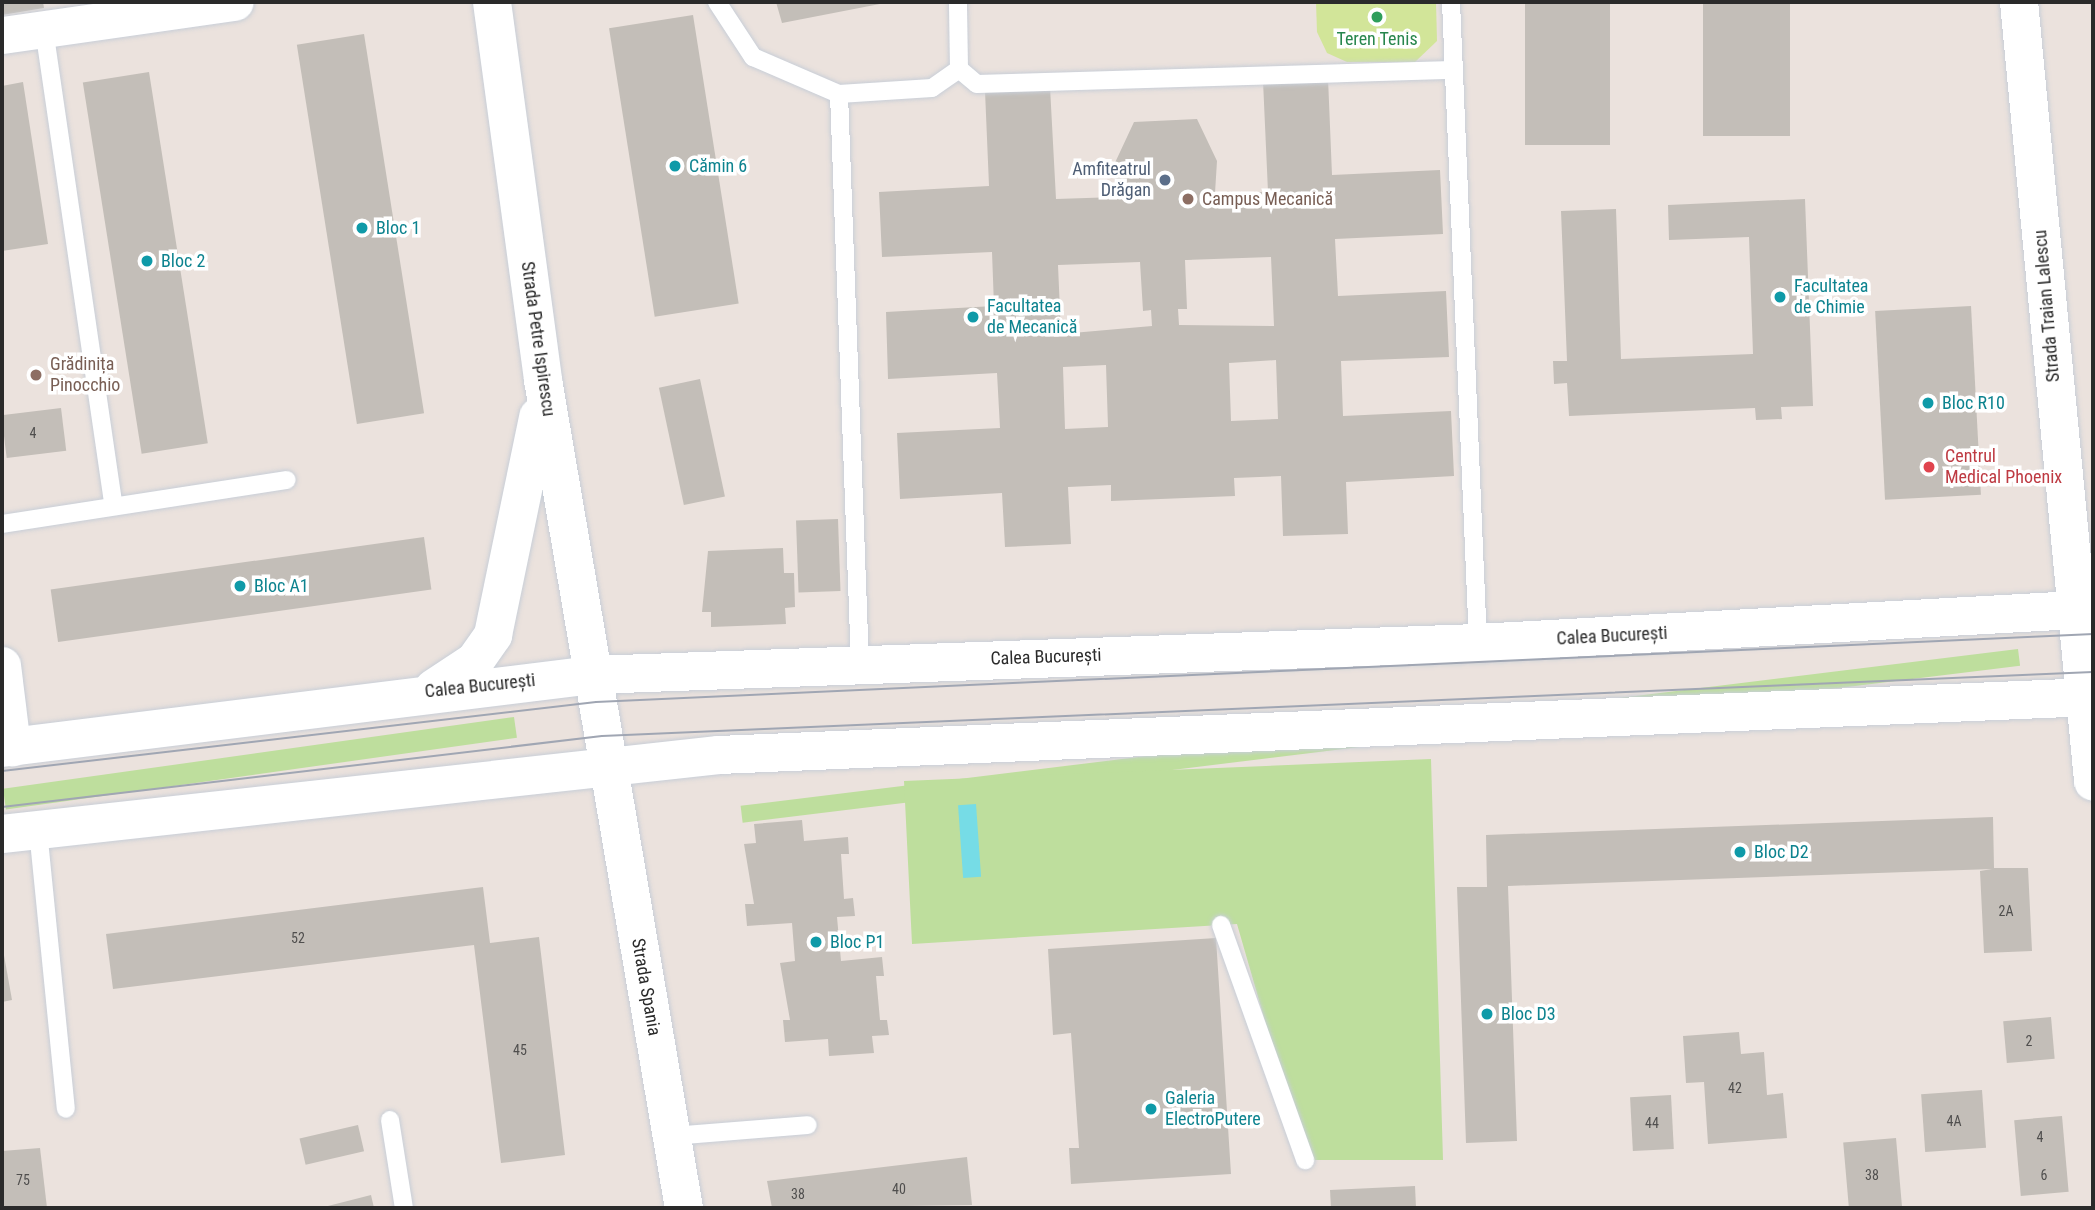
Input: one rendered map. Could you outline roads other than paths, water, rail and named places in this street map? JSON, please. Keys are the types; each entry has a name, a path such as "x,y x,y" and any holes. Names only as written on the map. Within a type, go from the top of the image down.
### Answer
{"main road":[{"name":"Strada Petre Ispirescu","path":"492,2 543,380 606,766"},
{"name":"Strada Traian Lalescu","path":"2019,2 2084,609 2093,781"},
{"path":"429,691 475,661 493,635 529,483 543,380"},
{"name":"Calea București","path":"7,748 429,691 592,675 860,663 1478,643 2084,609"},
{"path":"20,832 606,766 1094,736 2089,697"},
{"name":"Strada Spania","path":"606,766 684,1208"}],"street":[{"path":"2,35 235,2"},
{"path":"2,665 7,748"}],"lane":[{"path":"717,2 753,57 839,94 932,88 959,69"},
{"path":"958,2 959,69 977,84 1453,69"},
{"path":"1451,2 1478,643"},
{"path":"44,29 113,502"},
{"path":"839,94 860,663"},
{"path":"2,524 113,502 287,480"},
{"path":"20,832 66,1109"},
{"path":"1221,925 1305,1160"},
{"path":"390,1120 404,1208"},
{"path":"672,1136 808,1125"}],"water":[{"path":"976,804 981,877 963,878 958,805"}],"tram line":[{"path":"2,771 596,702 2093,634"},
{"path":"2,807 602,736 2093,672"}],"place":[{"name":"Teren Tenis","path":"1377,17"},
{"name":"Cămin 6","path":"675,166"},
{"name":"Amfiteatrul Drăgan","path":"1165,180"},
{"name":"Campus Mecanică","path":"1188,199"},
{"name":"Bloc 1","path":"362,228"},
{"name":"Bloc 2","path":"147,261"},
{"name":"Facultatea de Chimie","path":"1780,297"},
{"name":"Facultatea de Mecanică","path":"973,317"},
{"name":"Grădinița Pinocchio","path":"36,375"},
{"name":"Bloc R10","path":"1928,403"},
{"name":"Centrul Medical Phoenix","path":"1929,467"},
{"name":"Bloc A1","path":"240,586"},
{"name":"Bloc D2","path":"1740,852"},
{"name":"Bloc P1","path":"816,942"},
{"name":"Bloc D3","path":"1487,1014"},
{"name":"Galeria ElectroPutere","path":"1151,1109"}]}
